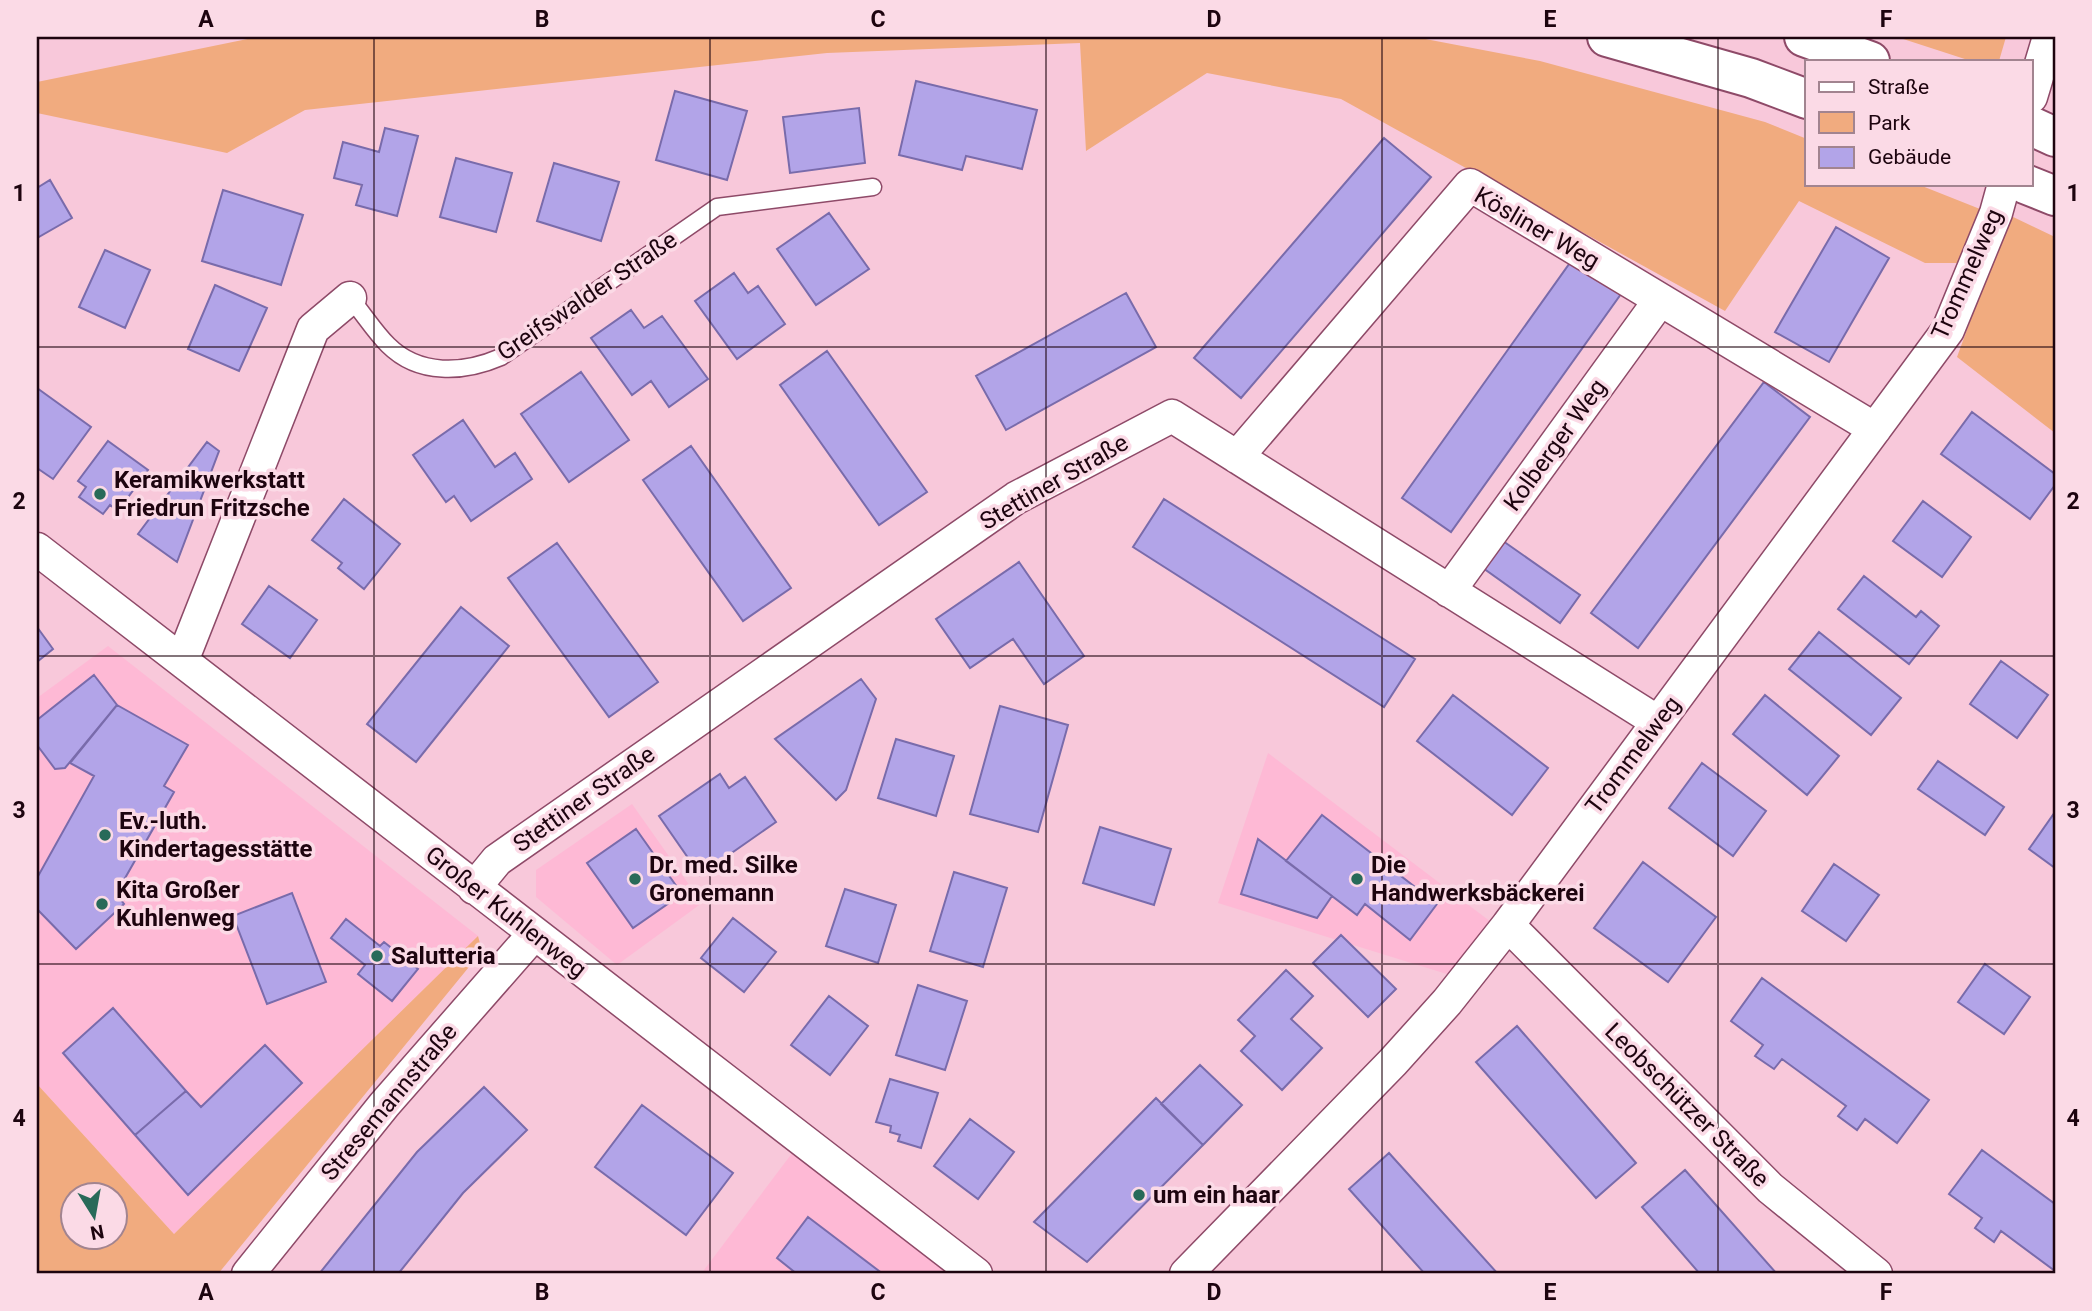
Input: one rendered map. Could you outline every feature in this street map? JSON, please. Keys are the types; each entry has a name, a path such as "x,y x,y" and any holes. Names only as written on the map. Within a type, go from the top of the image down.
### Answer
{"highway":[{"path":"1608,37 1751,78 1805,98"},
{"path":"1804,37 1867,60"},
{"path":"2032,126 2055,137"},
{"path":"2030,186 2055,196"}],"street":[{"path":"2032,94 2049,37"},
{"name":"Kösliner Weg","path":"1237,457 1470,185 1875,429"},
{"name":"Trommelweg","path":"1186,1274 1393,1062 1447,1002 1507,925 1948,330 1996,213 2003,186"},
{"name":"Greifswalder Straße","path":"181,661 313,329 350,298"},
{"name":"Kolberger Weg","path":"1449,590 1660,300"},
{"name":"Stettiner Straße","path":"474,888 497,860 1016,498 1172,416 1658,722"},
{"name":"Großer Kuhlenweg","path":"37,549 976,1274"},
{"name":"Leobschützer Straße","path":"1507,925 1770,1188 1876,1274"},
{"name":"Stresemannstraße","path":"248,1274 384,1105 534,934"}],"lane":[{"name":"Greifswalder Straße","path":"350,298 388,345 405,359 426,367 445,370 483,365 501,357 717,207 873,187"}],"shaded area":[{"path":"108,646 478,936 174,1234 130,1186 130,1182 127,1182 37,1084 37,698"},
{"path":"1268,753 1491,922 1450,975 1218,903"},
{"path":"632,804 702,903 617,965 536,897 536,870"},
{"path":"802,1140 976,1274 701,1274"}],"green space":[{"path":"257,37 1415,37 1540,61 1765,122 1805,138 1805,186 1922,186 1980,209 1961,263 1925,263 1799,201 1725,311 1341,99 1207,73 1086,151 1080,43 827,53 305,110 227,153 37,113 37,82"},
{"path":"1897,37 2006,37 1999,60 1968,60"},
{"path":"2009,215 2055,237 2055,433 1957,357"},
{"path":"478,936 482,951 218,1274 37,1274 37,1084 127,1182 60,1182 60,1252 130,1252 130,1186 174,1234"}],"building":[{"path":"916,81 1037,110 1022,169 966,156 962,170 899,155"},
{"path":"675,91 747,111 727,180 656,160"},
{"path":"859,108 865,163 790,173 783,117"},
{"path":"385,128 418,136 397,216 356,205 362,185 334,178 343,142 379,152"},
{"path":"1384,138 1431,177 1241,398 1194,358"},
{"path":"456,158 512,173 496,232 440,217"},
{"path":"554,163 619,182 601,241 537,221"},
{"path":"50,180 72,218 37,238 37,188"},
{"path":"223,190 303,215 281,285 202,261"},
{"path":"829,213 869,269 816,305 777,249"},
{"path":"1836,227 1889,258 1829,362 1775,332"},
{"path":"105,250 150,270 125,328 79,307"},
{"path":"1572,260 1621,294 1451,532 1402,498"},
{"path":"734,273 748,293 758,286 785,324 737,359 695,301"},
{"path":"215,285 267,308 239,371 188,349"},
{"path":"1126,293 1156,347 1006,430 976,376"},
{"path":"631,310 644,328 662,316 708,379 669,407 651,381 632,395 591,338"},
{"path":"827,351 927,492 879,525 780,385"},
{"path":"581,372 629,440 569,482 521,414"},
{"path":"1764,382 1810,417 1638,648 1591,613"},
{"path":"37,388 91,427 53,479 37,468"},
{"path":"1972,412 2055,474 2055,485 2030,519 1941,454"},
{"path":"463,420 495,467 515,453 532,479 471,521 454,496 446,502 413,455"},
{"path":"108,441 148,470 118,511 110,505 103,514 79,497 86,487 78,481"},
{"path":"207,442 219,451 177,562 138,534"},
{"path":"691,446 791,588 743,621 643,480"},
{"path":"344,499 400,544 364,589 338,568 342,563 312,540"},
{"path":"1164,499 1415,659 1384,707 1133,547"},
{"path":"1923,501 1971,537 1942,577 1893,541"},
{"path":"1503,541 1580,595 1560,623 1483,568"},
{"path":"557,543 658,682 609,717 508,578"},
{"path":"1019,562 1084,656 1044,684 1013,639 970,668 936,619"},
{"path":"1864,576 1916,617 1921,611 1939,626 1909,664 1838,609"},
{"path":"269,586 317,620 290,658 242,624"},
{"path":"461,607 509,646 416,762 367,724"},
{"path":"37,627 53,649 37,662"},
{"path":"1819,632 1901,698 1871,735 1789,669"},
{"path":"2001,661 2048,695 2017,738 1970,704"},
{"path":"94,675 117,705 65,768 55,769 37,745 37,720"},
{"path":"861,679 876,699 846,790 836,800 775,739"},
{"path":"1453,695 1548,768 1512,815 1417,741"},
{"path":"1765,695 1839,756 1807,795 1733,734"},
{"name":"Ev.-luth. Kindertagesstätte","path":"117,705 188,745 164,786 174,792 116,894 124,904 76,949 37,909 37,878 94,776 70,763"},
{"path":"1000,706 1068,725 1038,832 970,814"},
{"path":"896,739 954,756 936,816 878,798"},
{"path":"1938,761 2004,807 1985,835 1918,789"},
{"path":"1702,763 1766,811 1733,856 1669,808"},
{"path":"720,774 729,788 745,777 776,822 700,875 659,816"},
{"path":"2055,812 2055,868 2029,849"},
{"name":"Die Handwerksbäckerei","path":"1322,815 1437,904 1410,940 1365,904 1357,915 1286,861"},
{"path":"1100,827 1171,849 1154,905 1083,883"},
{"name":"Dr. med. Silke Gronemann","path":"636,829 682,894 633,928 587,863"},
{"path":"1258,839 1332,896 1317,918 1241,894"},
{"path":"1643,862 1716,917 1668,982 1594,928"},
{"path":"1834,864 1879,895 1846,941 1802,911"},
{"path":"954,872 1007,888 983,967 930,951"},
{"path":"845,889 896,905 878,963 826,946"},
{"path":"292,893 326,982 267,1004 233,916"},
{"path":"733,918 776,952 744,992 701,958"},
{"name":"Salutteria","path":"346,919 380,946 384,942 418,969 392,1001 358,974 365,965 331,938"},
{"path":"1341,935 1396,989 1368,1017 1313,963"},
{"path":"1985,964 2030,997 2004,1034 1958,1002"},
{"path":"1286,970 1313,996 1291,1019 1322,1048 1282,1090 1241,1051 1255,1036 1238,1020"},
{"path":"1762,978 1929,1100 1897,1143 1865,1119 1857,1130 1838,1116 1846,1106 1782,1059 1774,1069 1755,1056 1763,1045 1731,1021"},
{"path":"918,985 967,1001 945,1070 896,1055"},
{"path":"829,996 868,1026 830,1075 791,1045"},
{"path":"113,1008 186,1091 135,1135 63,1053"},
{"path":"1517,1026 1636,1163 1596,1198 1476,1062"},
{"path":"265,1045 302,1083 188,1195 135,1135 186,1091 201,1107"},
{"path":"1200,1065 1242,1105 1203,1145 1161,1104"},
{"path":"890,1079 938,1093 921,1148 898,1141 900,1135 890,1132 891,1126 876,1122"},
{"path":"484,1087 527,1130 463,1193 398,1274 319,1274 417,1152"},
{"path":"1156,1098 1203,1145 1087,1262 1034,1222"},
{"path":"642,1105 733,1173 686,1235 595,1167"},
{"path":"970,1119 1014,1152 978,1199 934,1166"},
{"path":"1982,1150 2055,1204 2055,1271 2001,1231 1994,1242 1975,1228 1982,1218 1949,1194"},
{"path":"1389,1153 1498,1274 1425,1274 1349,1189"},
{"path":"1685,1170 1777,1274 1700,1274 1642,1207"},
{"path":"808,1217 883,1274 797,1274 777,1258"}],"place":[{"name":"Keramikwerkstatt Friedrun Fritzsche","path":"100,494"},
{"name":"Ev.-luth. Kindertagesstätte","path":"105,835"},
{"name":"Dr. med. Silke Gronemann","path":"635,879"},
{"name":"Die Handwerksbäckerei","path":"1357,879"},
{"name":"Kita Großer Kuhlenweg","path":"102,904"},
{"name":"Salutteria","path":"377,956"},
{"name":"um ein haar","path":"1139,1195"}]}
